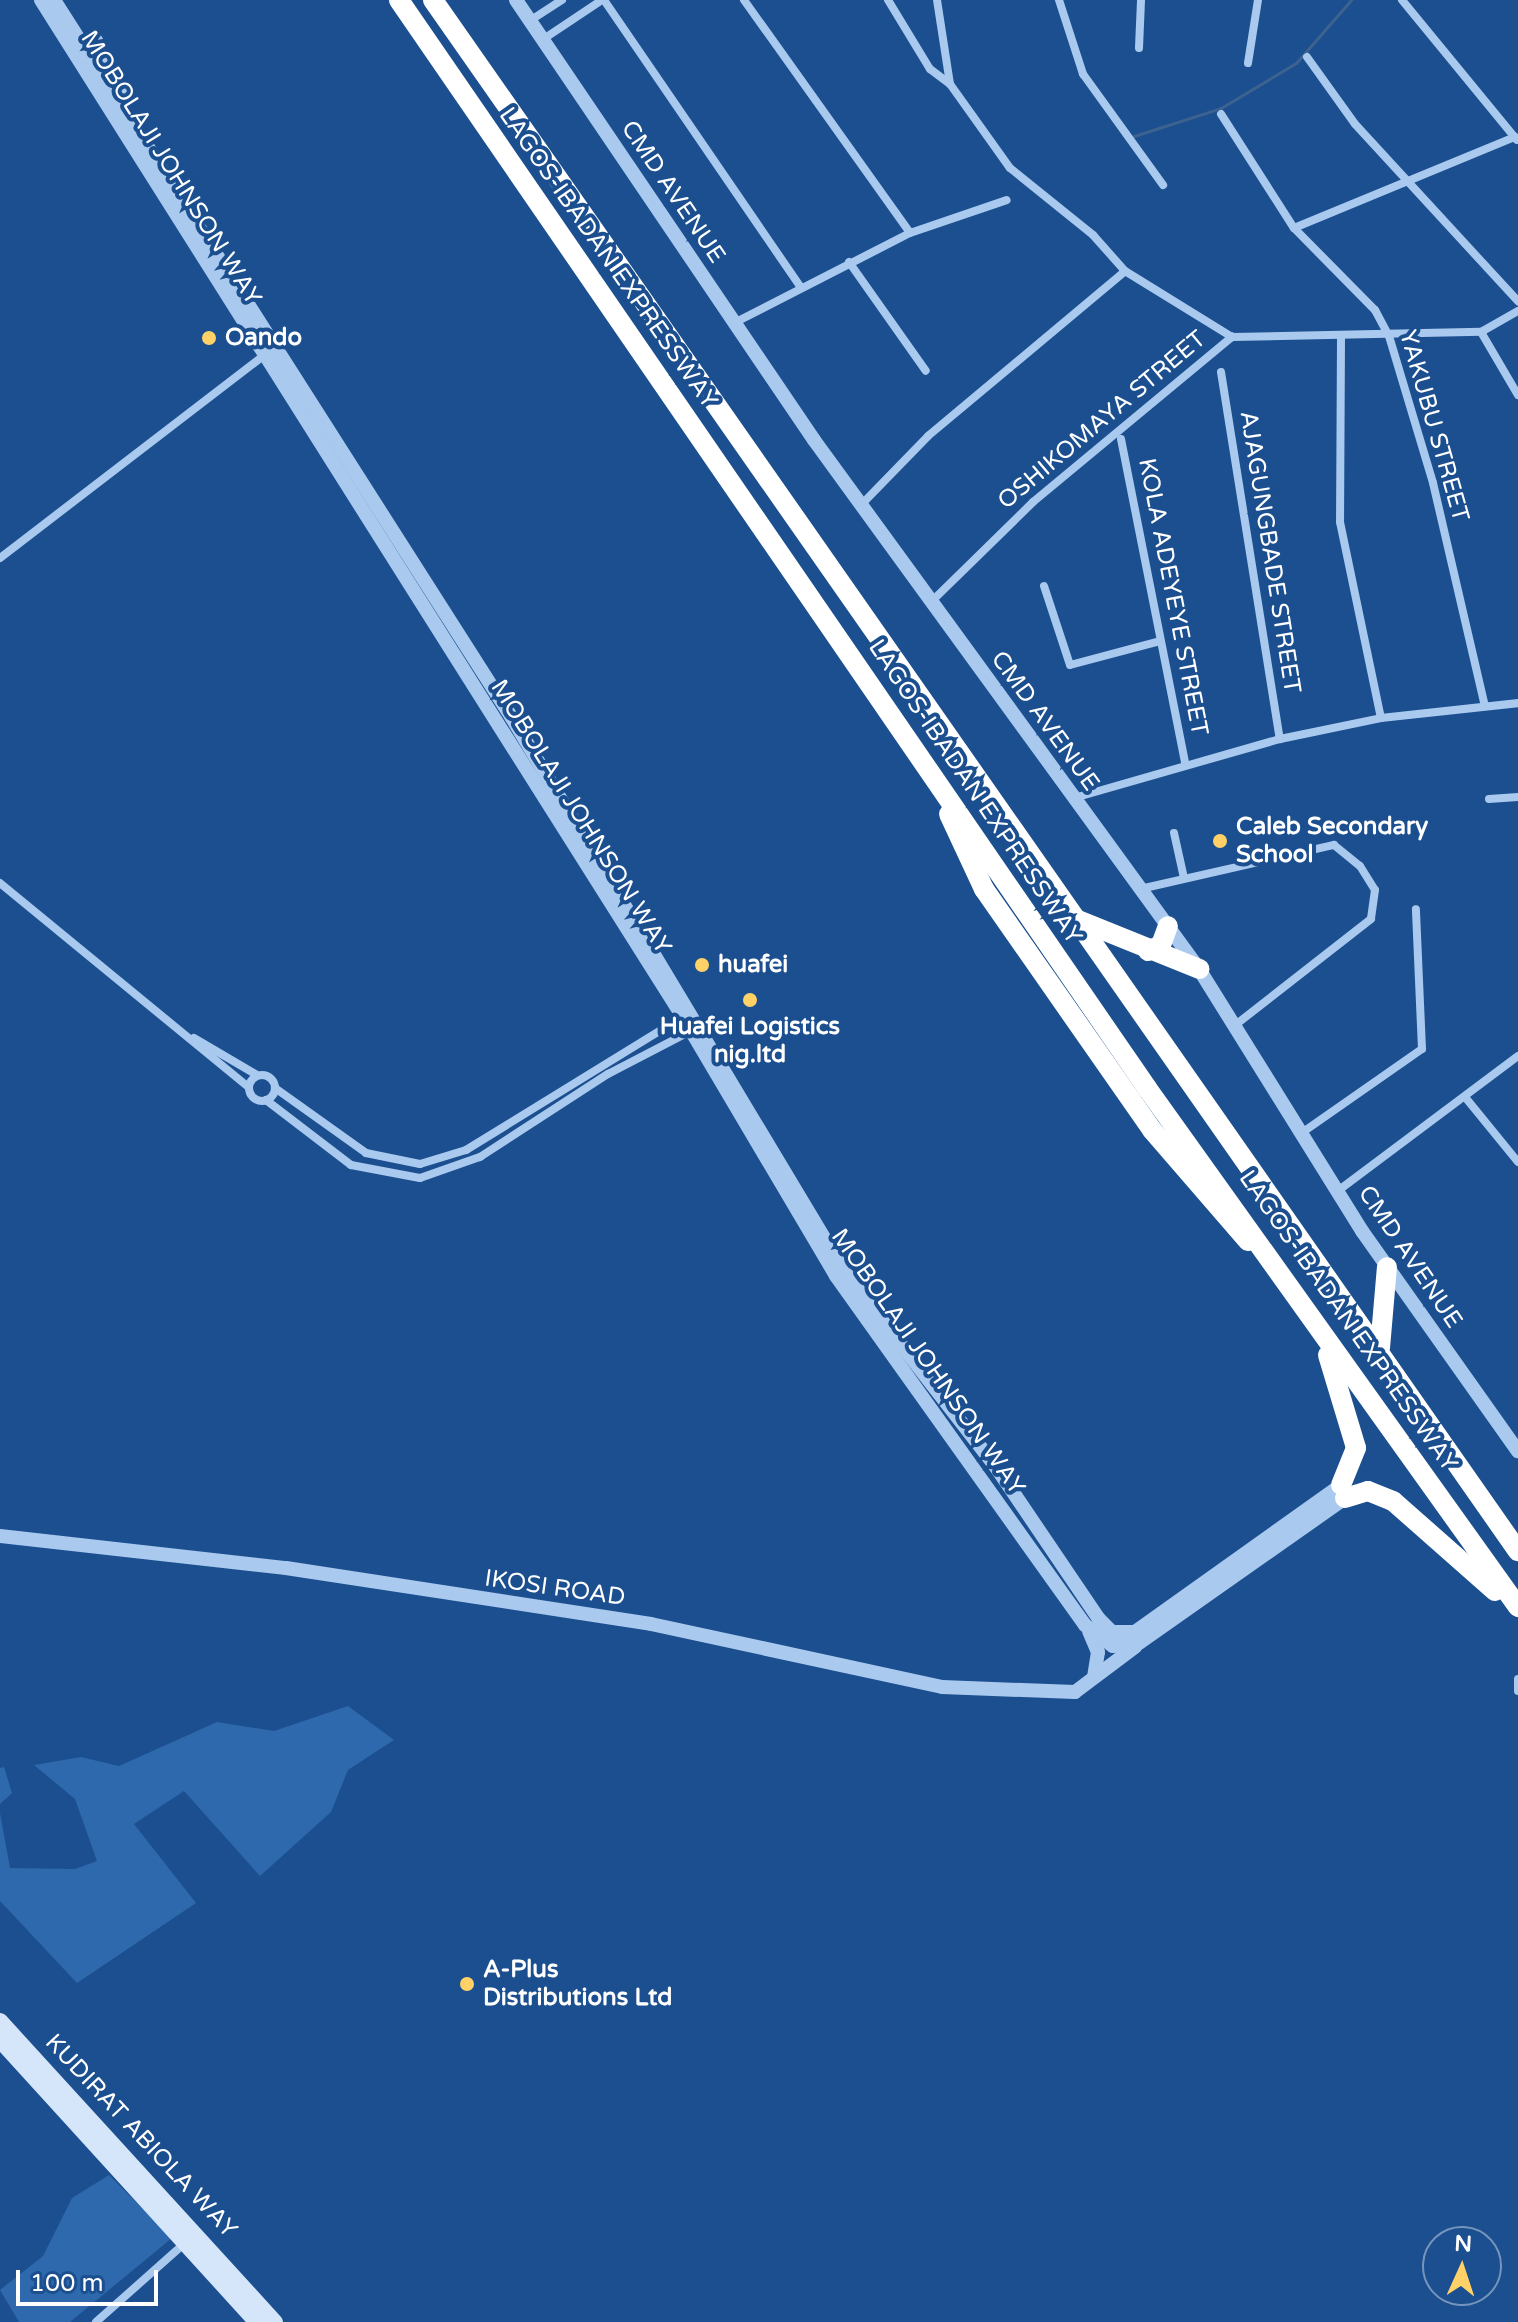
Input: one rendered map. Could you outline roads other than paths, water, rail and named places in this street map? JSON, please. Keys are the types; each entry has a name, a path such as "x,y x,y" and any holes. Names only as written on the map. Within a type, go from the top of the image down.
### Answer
{"highway":[{"name":"LAGOS-IBADAN EXPRESSWAY","path":"399,0 1311,1319 1518,1610"},
{"name":"LAGOS-IBADAN EXPRESSWAY","path":"433,0 1066,909 1380,1348 1518,1551"},
{"path":"960,755 939,780 984,889 1152,1130 1203,1195 1270,1258"},
{"path":"1066,909 1148,951 1199,969"},
{"path":"1148,951 1161,945 1168,926"},
{"path":"1178,1126 1176,1103 1183,1095 1197,1098 1216,1117"},
{"path":"1380,1348 1387,1267"},
{"path":"1311,1319 1353,1424 1354,1465 1343,1492 1368,1491 1393,1501 1518,1610"}],"main road":[{"name":"KUDIRAT ABIOLA WAY","path":"0,2021 275,2322"},
{"name":"KUDIRAT ABIOLA WAY","path":"0,2040 257,2322"}],"street":[{"name":"MOBOLAJI JOHNSON WAY","path":"41,0 262,357 687,1014"},
{"name":"MOBOLAJI JOHNSON WAY","path":"54,0 687,1014 836,1276 1085,1625 1103,1641"},
{"name":"CMD AVENUE","path":"516,0 545,38 734,323 861,505 1199,969 1387,1267 1518,1451"},
{"path":"531,20 562,0"},
{"path":"545,38 603,0 800,286"},
{"path":"744,0 910,233"},
{"path":"888,0 930,69 950,84 1010,168 1093,235 1125,271 1232,337 1341,338 1481,332 1518,311"},
{"path":"937,0 950,84"},
{"path":"1059,0 1083,74 1163,185"},
{"path":"1139,48 1141,0"},
{"path":"1248,63 1258,0"},
{"path":"1294,228 1516,138 1402,0"},
{"path":"95,39 124,90 124,115"},
{"path":"1307,57 1407,182 1518,301"},
{"name":"YAKUBU STREET","path":"1221,114 1294,228 1375,310 1389,336 1433,483 1485,706"},
{"path":"734,323 800,286 910,233 1007,200"},
{"path":"849,262 926,371"},
{"path":"861,505 928,436 1125,271"},
{"path":"1481,332 1518,395"},
{"name":"OSHIKOMAYA STREET","path":"931,602 1033,502 1232,337"},
{"path":"1341,338 1340,522 1381,718"},
{"path":"0,558 262,357"},
{"name":"AJAGUNGBADE STREET","path":"1221,372 1280,739"},
{"name":"KOLA ADEYEYE STREET","path":"1121,439 1185,762"},
{"path":"1044,586 1070,665 1160,641"},
{"path":"1074,798 1185,762 1280,739 1381,718 1518,703"},
{"path":"1489,799 1518,797"},
{"path":"1174,833 1184,878"},
{"path":"1140,889 1334,845 1351,853 1375,890 1371,919 1234,1026"},
{"path":"0,883 190,1036 248,1087 254,1098 266,1100 351,1165 420,1178 480,1157 608,1074 695,1028"},
{"path":"1303,1132 1422,1049 1416,909"},
{"path":"190,1036 257,1075 269,1077 275,1088 366,1153 420,1164 466,1150 687,1014"},
{"name":"MOBOLAJI JOHNSON WAY","path":"695,1028 844,1271 981,1446 1103,1641"},
{"path":"1339,1190 1518,1056"},
{"path":"248,1087 257,1075"},
{"path":"266,1100 275,1088"},
{"path":"1465,1097 1518,1162"},
{"path":"1131,1643 1343,1492"},
{"path":"1094,1676 1103,1641 1131,1643 1148,1638 1343,1492"},
{"name":"IKOSI ROAD","path":"0,1536 286,1568 651,1624 926,1685 1055,1695 1075,1692 1131,1643"},
{"path":"1518,1679 1518,1691"},
{"path":"96,2322 186,2241"}],"waterway":[{"path":"1134,136 1221,108 1296,63 1351,0"}],"place":[{"name":"Oando","path":"209,338"},
{"name":"Caleb Secondary School","path":"1220,841"},
{"name":"huafei","path":"702,965"},
{"name":"Huafei Logistics nig.ltd","path":"750,1000"},
{"name":"A-Plus Distributions Ltd","path":"467,1984"}]}
